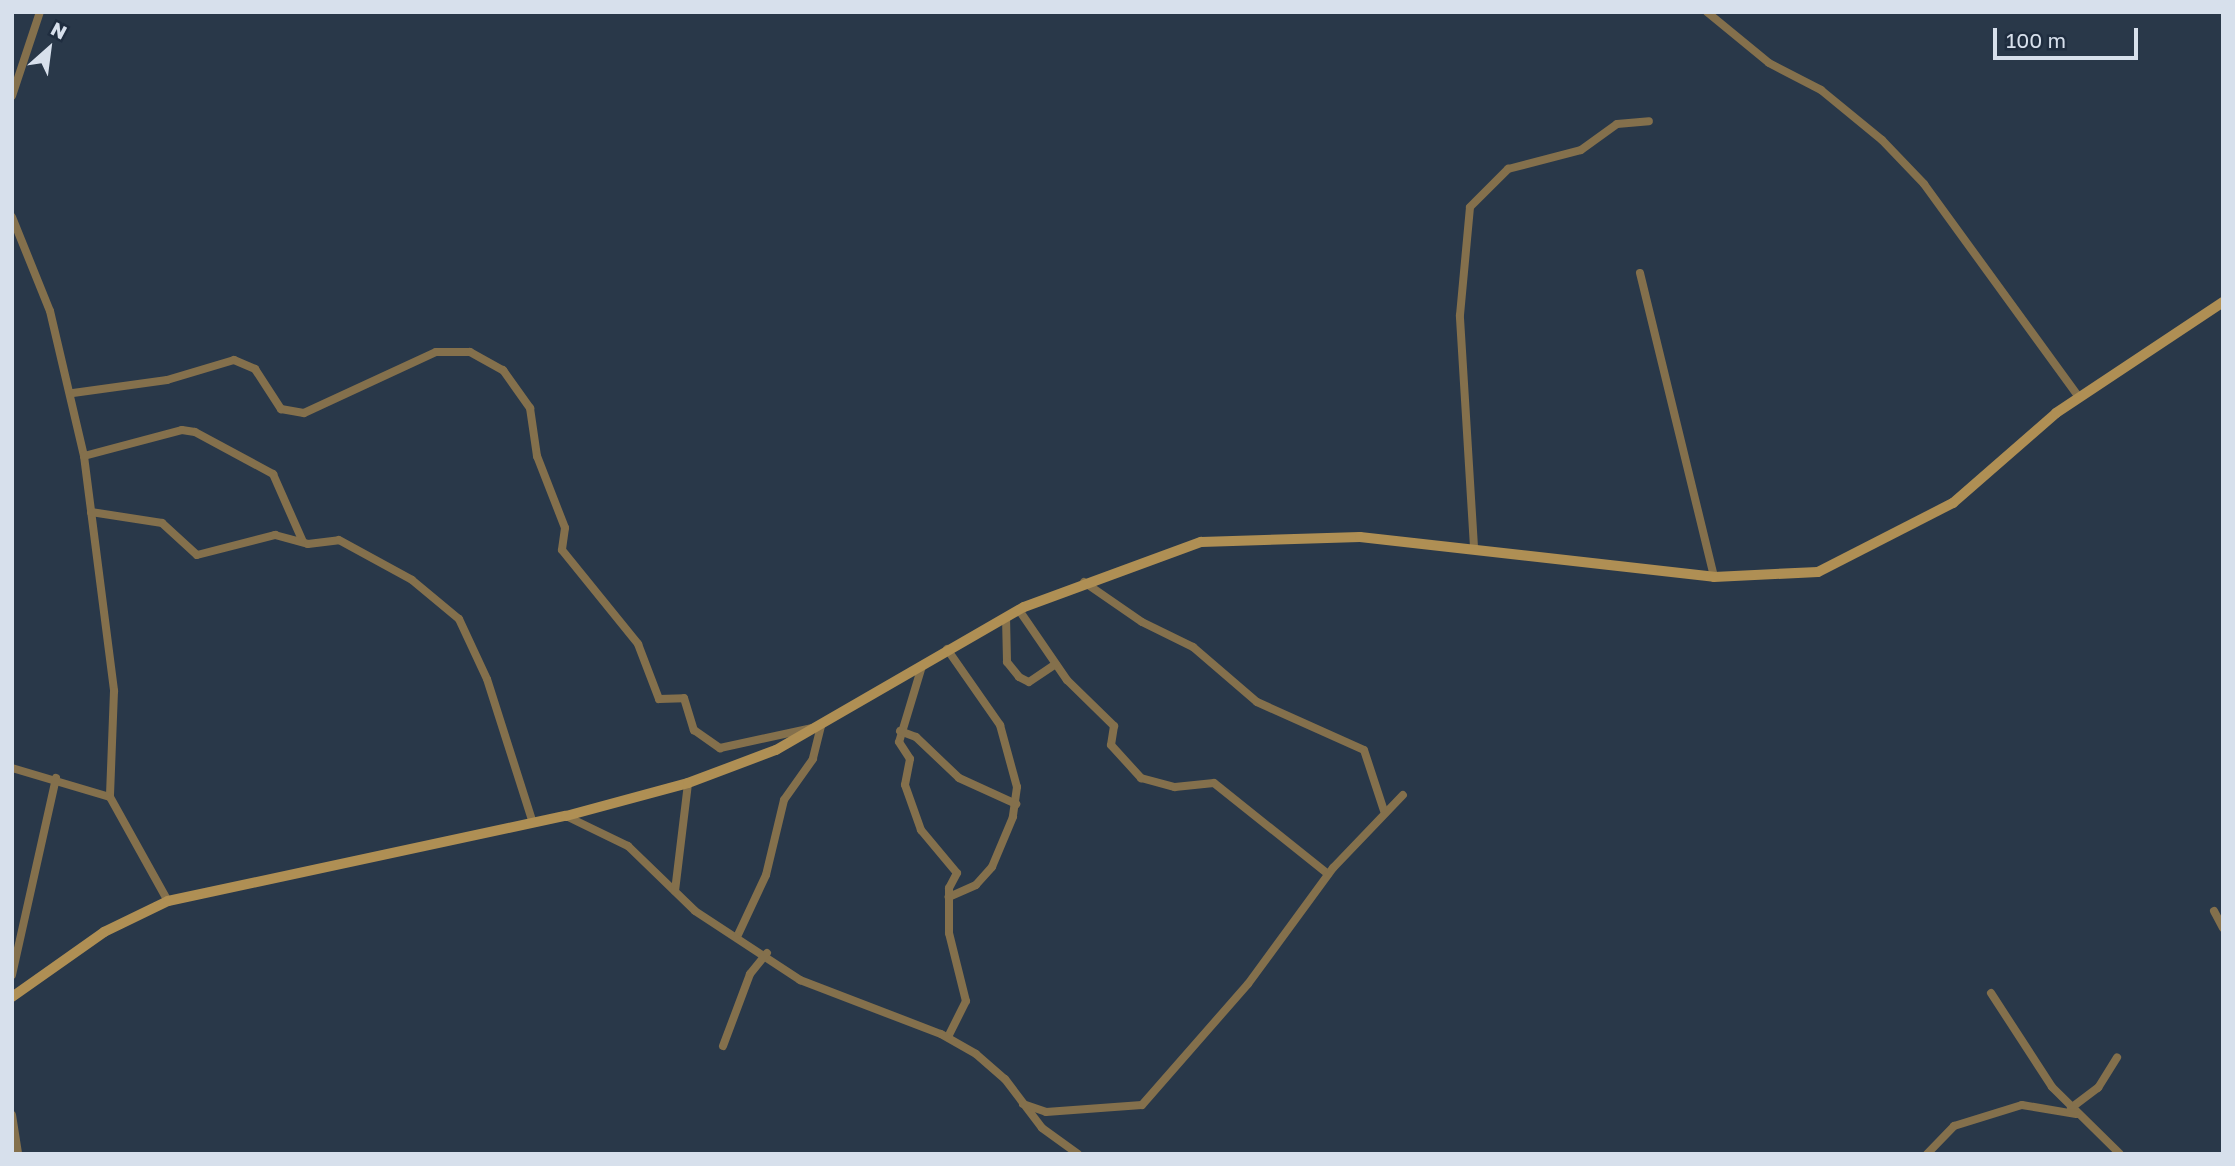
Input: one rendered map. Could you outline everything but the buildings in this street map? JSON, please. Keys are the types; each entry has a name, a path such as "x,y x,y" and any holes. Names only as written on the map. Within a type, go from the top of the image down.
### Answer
{"street":[{"path":"12,96 40,12"},
{"path":"1707,12 1769,62 1821,90 1890,149 1924,184 2078,396"},
{"path":"1474,547 1460,315 1470,207 1508,169 1581,150 1617,124 1649,121"},
{"path":"12,217 34,258 73,393 84,456 114,691 110,797 168,901"},
{"path":"1640,273 1714,577"},
{"path":"12,997 103,932 168,901 566,816 688,783 821,726 947,649 1019,610 1082,581 1228,538 1360,537 1474,547 1714,577 1818,572 1882,544 1953,503 2078,396 2223,302"},
{"path":"73,393 167,380 234,360 255,369 281,409 304,413 436,352 481,356 522,390 537,456 565,528 562,550 638,644 659,699 684,698 694,730 720,748 821,726"},
{"path":"84,456 181,430 195,432 273,474 303,542"},
{"path":"91,512 162,523 197,555 272,536 303,542 339,540 355,546 412,580 455,615 487,679 533,823"},
{"path":"1082,581 1142,622 1193,647 1256,702 1364,750 1384,811"},
{"path":"1019,610 1056,664 1114,726 1111,746 1141,778 1175,787 1214,783 1328,873"},
{"path":"1006,617 1007,662 1019,677 1029,682 1056,664"},
{"path":"947,649 1000,724 1016,804 983,879 949,897"},
{"path":"922,666 900,731 910,759 905,786 921,830 957,873 949,897 949,933 966,1001 948,1037"},
{"path":"737,937 766,875 784,800 817,751 821,726"},
{"path":"900,731 916,737 959,778 1016,804"},
{"path":"12,768 56,778 110,797"},
{"path":"12,975 56,778"},
{"path":"675,891 688,783"},
{"path":"1023,1103 1046,1112 1142,1105 1260,970 1328,873 1384,811 1403,795"},
{"path":"566,816 628,846 675,891 737,937 767,953 811,985 948,1037 991,1066 1042,1128 1078,1154"},
{"path":"2214,911 2223,928"},
{"path":"723,1046 750,974 767,953"},
{"path":"1991,993 2022,1049 2071,1108 2120,1154"},
{"path":"2071,1108 2098,1088 2117,1058"},
{"path":"1927,1154 1954,1126 2022,1105 2079,1115"},
{"path":"12,1115 18,1154"}]}
